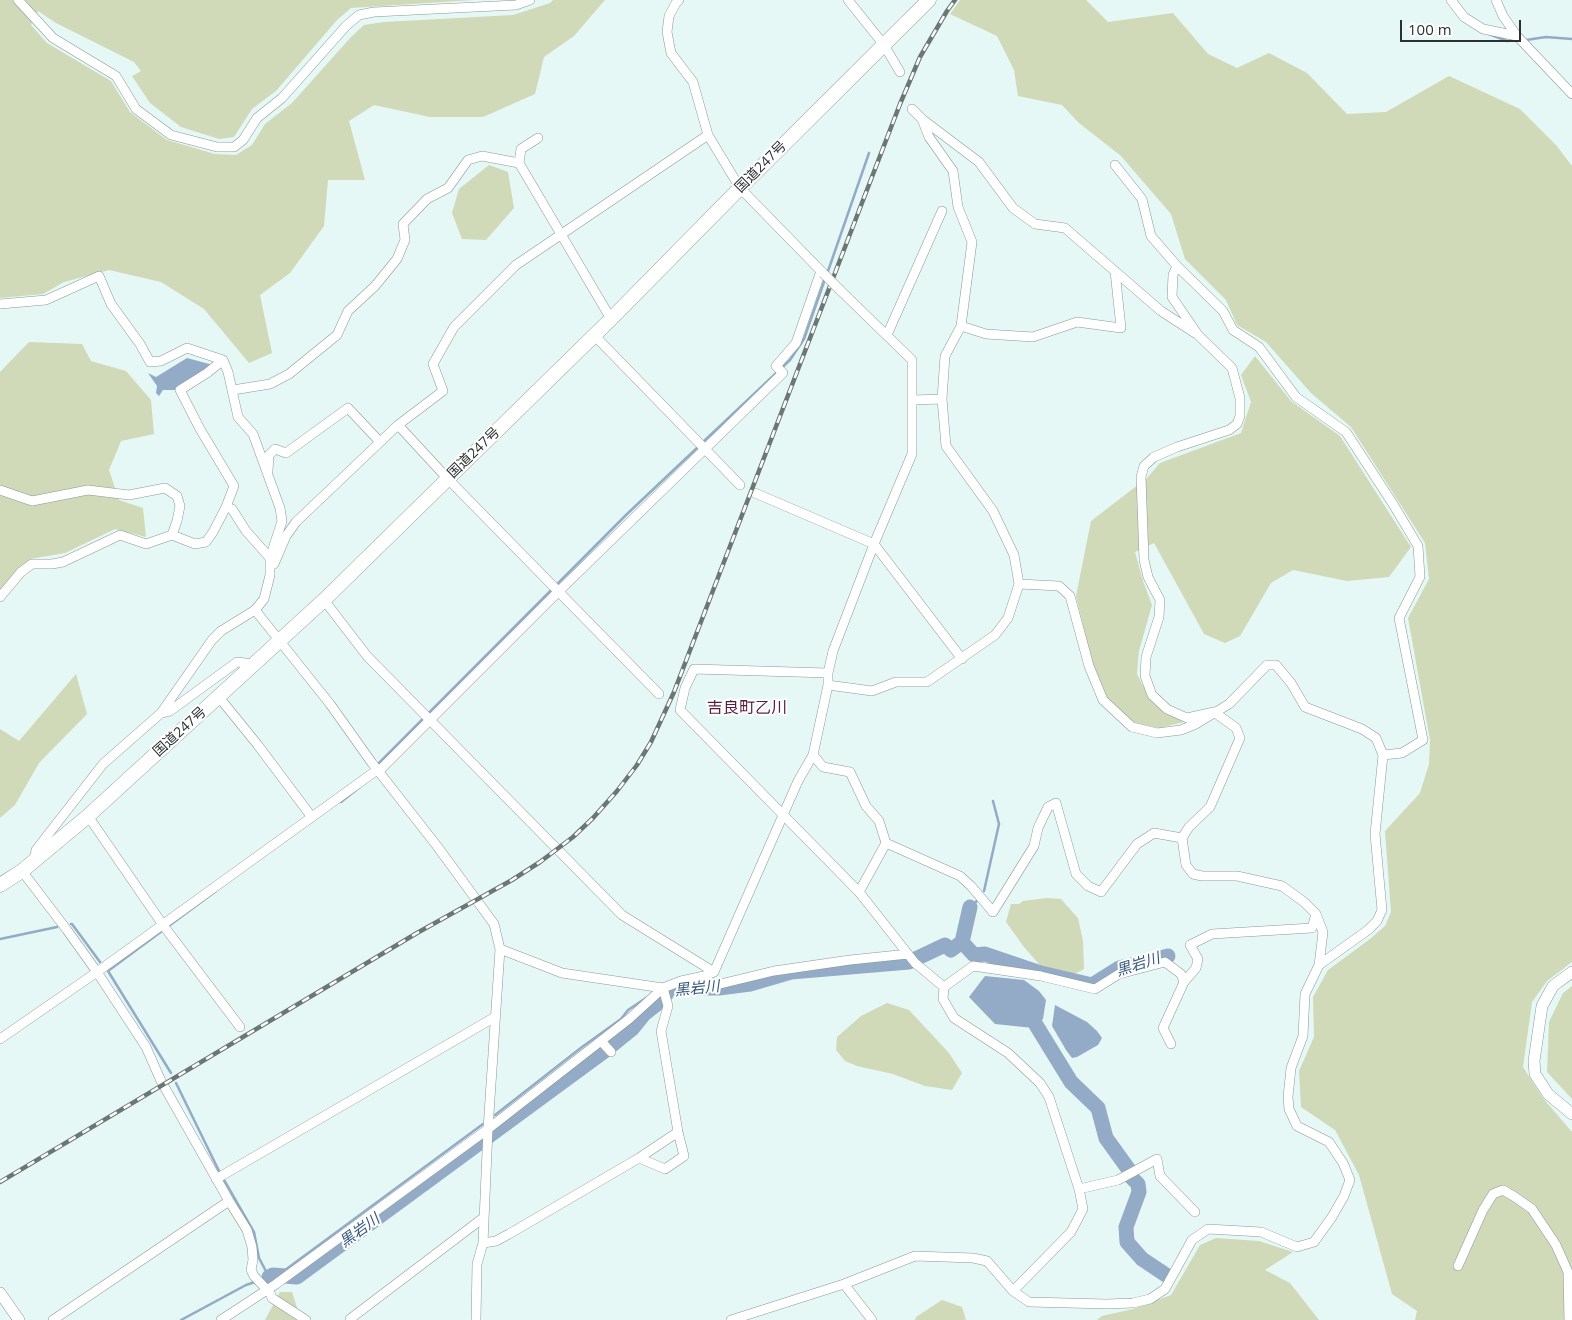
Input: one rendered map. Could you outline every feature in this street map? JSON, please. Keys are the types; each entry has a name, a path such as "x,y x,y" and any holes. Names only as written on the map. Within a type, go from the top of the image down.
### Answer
{"highway":[{"name":"国道247号","path":"0,885 22,871 88,816 324,600 594,335 929,0"}],"main road":[{"path":"1572,972 1553,986 1542,1006 1534,1061 1535,1074 1548,1094 1572,1114"},
{"path":"0,1293 19,1320"}],"street":[{"path":"18,0 53,38 116,76 136,109 171,135 218,147 234,147 243,140 258,118 282,98 346,26 359,15 374,12 516,6 530,0"},
{"path":"221,1320 264,1288 276,1284 488,1129 602,1041 663,988 714,972 798,781 813,755 828,685 828,673 833,651 874,544 912,454 912,360 740,188 708,135 693,82 671,53 667,32 669,16 676,3 680,0"},
{"path":"848,0 884,45 900,72"},
{"path":"1451,0 1464,17 1483,29 1516,36"},
{"path":"1496,0 1503,16 1516,36 1572,94"},
{"path":"731,1320 844,1284 914,1256 973,1258 987,1261 1013,1291 1029,1302 1133,1303 1150,1299 1165,1289 1192,1240 1208,1229 1261,1232 1297,1247 1314,1242 1336,1210 1350,1180 1343,1163 1329,1142 1297,1126 1289,1109 1288,1097 1291,1068 1303,1036 1305,994 1319,965 1322,932 1316,914 1304,902 1282,886 1237,876 1202,876 1193,874 1186,865 1182,838 1189,827 1210,807 1240,738 1236,728 1214,712 1187,718 1167,708 1152,695 1145,676 1146,657 1159,617 1160,600 1148,577 1144,560 1140,477 1144,466 1154,457 1176,447 1228,430 1237,424 1240,416 1240,398 1232,368 1198,335 1161,311 1065,228 1036,224 1013,208 979,162 922,119 912,109"},
{"path":"828,685 872,691 896,682 927,682 995,635 1008,618 1019,584 1014,555 993,511 946,446 942,399 945,356 961,326 972,242 958,207 953,171 929,137 922,119"},
{"path":"34,861 36,850 103,764 161,713 212,640 221,631 255,610 264,599 270,575 286,536 296,522 398,425 443,391 433,364 454,327 516,265 708,135"},
{"path":"538,138 521,150 519,163 611,318"},
{"path":"233,390 270,384 282,378 337,335 348,311 375,286 397,259 405,240 403,224 426,200 448,188 468,160 482,156 519,163"},
{"path":"1115,165 1142,199 1151,236 1177,266 1223,311 1233,330 1259,348 1296,397 1346,432 1418,546 1420,577 1399,618 1423,740 1402,753 1383,755"},
{"path":"887,335 942,211"},
{"path":"1177,266 1172,275 1172,297 1198,335"},
{"path":"961,326 986,334 1032,337 1077,322 1121,328 1115,271"},
{"path":"0,1039 97,972 356,785 430,720 558,592 783,373 776,366 796,343 822,272"},
{"path":"0,304 46,300 99,276 111,304 140,344 150,362 161,362 187,348 223,360 233,390 238,416 253,434 280,508 282,521 270,558 270,575"},
{"path":"594,335 740,485"},
{"path":"0,596 21,572 32,564 63,562 120,535 146,544 172,535 195,544 206,542 214,532 234,486 200,429 180,390 207,373 223,360"},
{"path":"913,400 942,399"},
{"path":"268,474 269,455 275,449 286,453 348,408 380,442"},
{"path":"398,425 447,478 659,694"},
{"path":"0,490 32,501 88,490 129,495 165,488 176,496 180,506 172,535"},
{"path":"755,493 874,544 962,659"},
{"path":"226,507 232,509 246,531 270,558"},
{"path":"1019,584 1058,586 1070,596 1089,666 1103,700 1132,727 1157,733 1181,730 1196,724 1228,704 1266,665 1276,665 1291,683 1304,706 1362,730 1376,738 1383,755 1375,834 1382,910 1368,930 1319,965"},
{"path":"324,600 366,656 622,915 714,972"},
{"path":"255,610 330,704 376,769 494,924 500,949 494,1017 483,1243 477,1264 476,1320"},
{"path":"161,713 170,711 237,662 253,664"},
{"path":"828,673 694,669 685,688 680,710 859,892 915,963 944,986"},
{"path":"218,696 311,816"},
{"path":"813,755 823,767 850,772 866,806 879,821 886,843 859,892"},
{"path":"886,843 960,876 993,912 1034,846 1038,828 1048,807 1056,803 1076,874 1088,886 1101,892 1137,844 1154,833 1182,838"},
{"path":"88,816 169,933 240,1027"},
{"path":"22,871 64,925 146,1047 161,1081 247,1230 252,1247 253,1260 251,1270 254,1276 272,1298 306,1320"},
{"path":"1171,1044 1163,1028 1184,982 1196,968 1198,959 1190,945 1212,934 1312,928 1316,914"},
{"path":"500,949 562,973 663,988"},
{"path":"704,976 708,981 716,984 774,971 908,954"},
{"path":"944,986 973,966 1041,976 1095,988 1119,974 1165,962 1181,974 1184,982"},
{"path":"944,986 943,999 954,1018 1008,1053 1040,1083 1049,1097 1079,1189 1083,1209 1071,1232 1013,1291"},
{"path":"639,1158 665,1169 684,1156 678,1132 661,1031 668,1005 663,988"},
{"path":"216,1178 494,1017"},
{"path":"602,1041 610,1052"},
{"path":"483,1243 496,1241 509,1234 639,1158 678,1132"},
{"path":"1079,1189 1118,1180 1157,1160 1160,1176 1195,1212"},
{"path":"1458,1266 1482,1210 1493,1194 1502,1190 1532,1209 1556,1245 1568,1272 1568,1320"},
{"path":"53,1320 229,1201"},
{"path":"350,1320 483,1218"},
{"path":"844,1284 872,1320"}],"green space":[{"path":"0,0 474,0 351,8 337,20 276,91 252,109 234,137 219,139 181,127 150,103 132,76 141,71 134,62 56,23 38,11 31,25 47,43 111,81 130,112 167,140 215,154 236,155 252,145 265,124 292,103 364,25 384,22 513,15 550,3 553,0 605,0 574,36 544,57 535,94 483,117 430,117 374,105 349,121 365,180 328,180 324,226 290,273 260,295 272,353 249,363 204,309 161,282 109,270 64,282 43,294 0,298"},
{"path":"960,0 1086,0 1108,22 1173,13 1208,54 1237,68 1269,53 1307,73 1347,114 1386,112 1449,76 1520,109 1556,145 1572,166 1572,962 1547,981 1532,1002 1523,1067 1542,1097 1572,1132 1572,1320 1415,1320 1417,1311 1392,1294 1359,1175 1335,1130 1301,1107 1299,1071 1314,1037 1313,997 1328,970 1385,926 1391,912 1385,831 1420,793 1429,764 1430,740 1408,618 1429,579 1425,543 1351,427 1311,393 1266,342 1237,325 1226,300 1185,259 1171,214 1121,156 1079,123 1062,105 1018,96 1014,70 997,36 950,14"},
{"path":"489,165 508,172 514,208 486,240 462,239 452,213 459,189"},
{"path":"29,342 82,344 91,361 126,371 151,400 154,434 121,441 109,470 119,500 143,508 146,537 115,529 65,553 30,559 0,590 0,372"},
{"path":"1255,356 1291,401 1340,436 1411,547 1389,577 1347,581 1293,570 1271,583 1240,636 1225,643 1204,634 1154,543 1135,552 1152,605 1139,651 1137,674 1148,696 1165,712 1184,722 1159,728 1134,723 1107,697 1093,666 1076,596 1091,521 1147,478 1160,463 1241,433 1251,402 1241,375"},
{"path":"76,674 87,714 39,763 15,805 0,818 0,729 19,741"},
{"path":"1047,898 1061,899 1078,918 1083,941 1084,969 1068,978 1046,972 1024,947 1006,922 1011,904"},
{"path":"1572,986 1572,1099 1547,1072 1549,1022 1563,993"},
{"path":"887,1003 909,1010 949,1053 962,1073 952,1090 925,1086 893,1074 857,1066 845,1061 836,1050 837,1037 861,1016"},
{"path":"1216,1238 1259,1241 1293,1252 1265,1270 1290,1283 1319,1320 1097,1320 1102,1316 1133,1309 1171,1295 1200,1245"},
{"path":"280,1292 292,1292 301,1320 265,1320"},
{"path":"942,1300 962,1307 966,1320 915,1320 916,1317"}],"water":[{"path":"187,358 213,365 177,386 175,390 163,390 159,396 156,393 157,386 148,373 156,377"},
{"path":"985,976 1024,980 1039,991 1046,1000 1043,1019 1033,1028 995,1024 969,997"},
{"path":"1055,1005 1087,1022 1097,1031 1102,1038 1098,1045 1072,1058 1052,1026"}],"waterway":[{"path":"1489,34 1507,41 1516,40"},
{"path":"1526,40 1546,37 1572,39"},
{"path":"827,274 869,153"},
{"path":"702,443 790,360 804,339 825,279"},
{"path":"377,765 627,514 698,447"},
{"path":"341,802 360,787"},
{"path":"984,891 999,824 993,801"},
{"path":"171,1073 108,971 216,891"},
{"path":"970,907 978,900"},
{"path":"962,942 970,907"},
{"path":"71,924 100,962"},
{"path":"0,939 57,927"},
{"name":"黒岩川","path":"269,1277 273,1275 297,1277 606,1050 632,1029 644,1014 671,989 719,988 750,984 791,972 909,962 945,945 951,950 962,942 974,955 985,954 1041,973 1092,985 1119,968 1168,956"},
{"path":"495,1115 621,1019 628,1010 646,998"},
{"path":"1036,1025 1071,1082 1098,1108 1106,1138 1129,1170"},
{"path":"176,1083 220,1173"},
{"path":"277,1276 483,1124"},
{"path":"1131,1177 1138,1184 1139,1192 1126,1227 1127,1242 1142,1259 1166,1275"},
{"path":"223,1178 254,1232 259,1258 269,1277 261,1280"},
{"path":"181,1320 255,1282"}],"railway":[{"path":"0,1182 417,933 512,880 573,837 617,791 637,765 651,742 674,692 900,104 920,57 955,0"}],"district":[{"name":"吉良町乙川","path":"747,708"}]}
